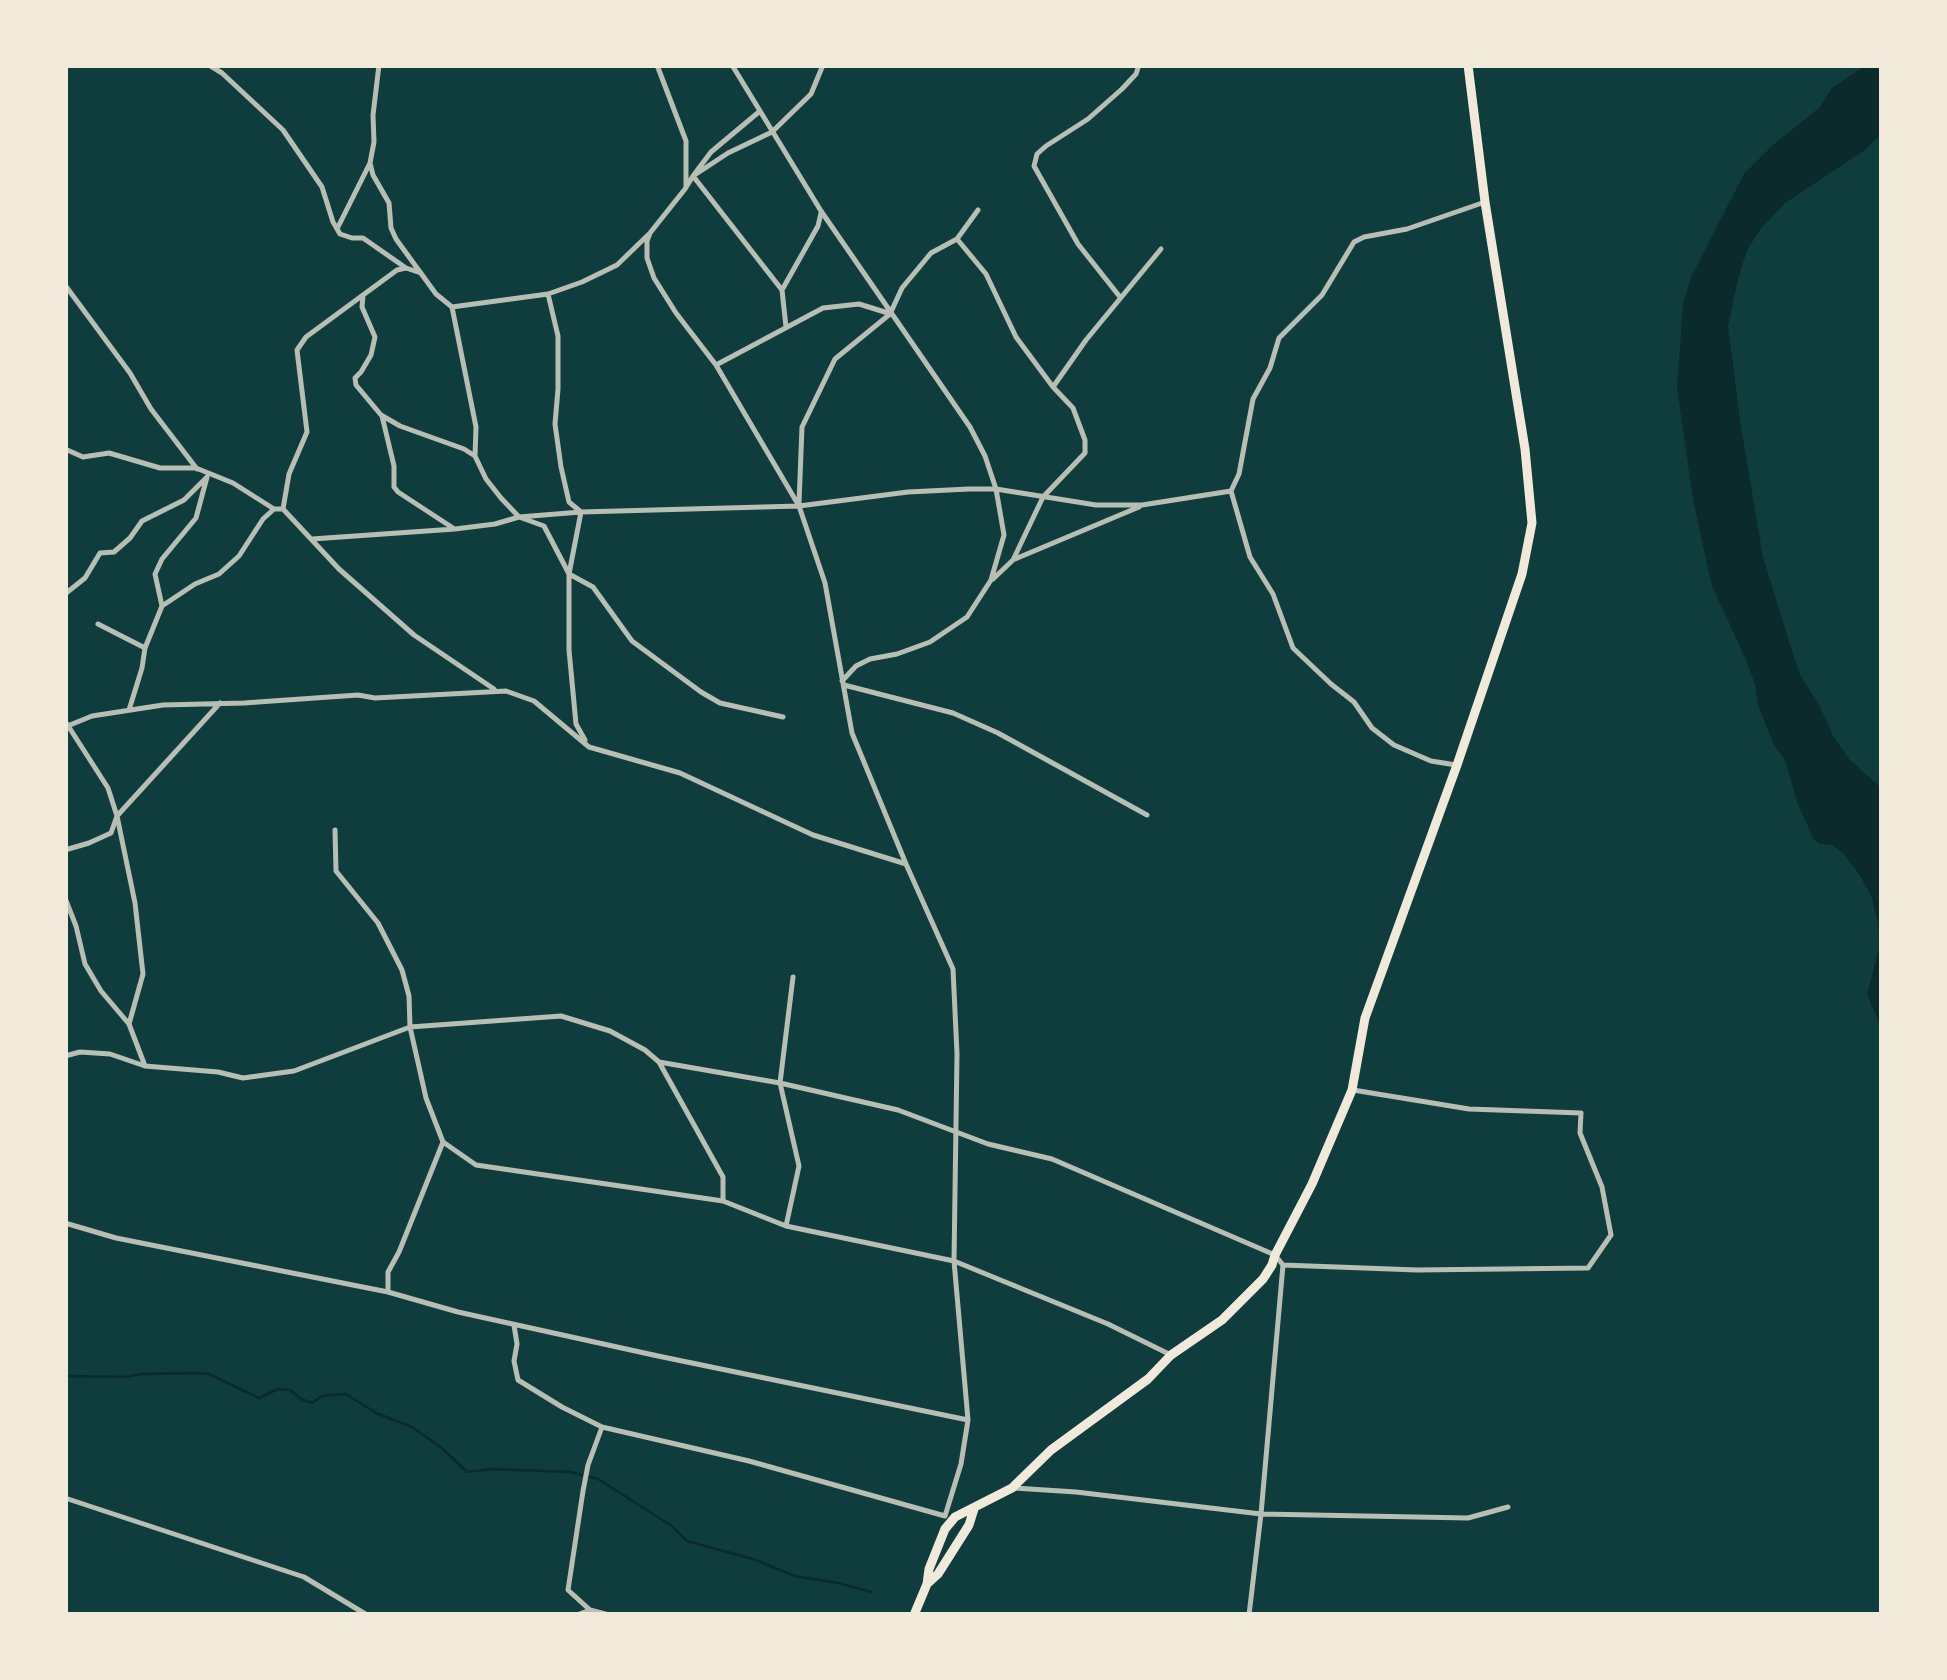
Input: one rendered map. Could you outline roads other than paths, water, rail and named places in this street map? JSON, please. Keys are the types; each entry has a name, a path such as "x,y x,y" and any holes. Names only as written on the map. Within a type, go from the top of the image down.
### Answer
{"highway":[{"path":"914,1615 950,1516 974,1509 1012,1488 1052,1450 1148,1378 1171,1355 1222,1320 1263,1279 1312,1184 1352,1090 1365,1018 1522,574 1532,523 1525,449 1485,202 1468,65"},
{"path":"926,1584 938,1574 974,1509"}],"street":[{"path":"209,65 283,130 322,187 340,234 362,238 406,268 421,273"},
{"path":"337,230 370,163 379,65"},
{"path":"657,65 686,140 686,190"},
{"path":"732,65 822,211 970,428 996,489 1004,535 991,580 968,617 930,642 856,666 842,682"},
{"path":"693,176 728,153 772,132 811,94 823,65"},
{"path":"1120,298 1078,244 1034,166 1036,154 1122,90 1139,65"},
{"path":"452,307 548,294 616,266 686,190 710,152 760,111"},
{"path":"370,163 389,203 396,239 436,294 452,307 476,426 475,456 486,479 518,517 544,526 569,574 592,587 632,641 720,703 783,717"},
{"path":"693,176 782,290 786,327"},
{"path":"1457,765 1432,761 1394,745 1372,728 1354,702 1292,648 1273,594 1250,558 1230,491 1238,474 1253,400 1270,368 1278,338 1322,294 1354,242 1485,202"},
{"path":"799,506 802,427 836,359 890,314 902,288 931,253 957,239 978,210"},
{"path":"782,290 818,226 822,211"},
{"path":"650,233 646,241 647,258 654,278 716,365 799,506 824,583 852,732 953,969 957,1054 954,1261 968,1420 950,1516"},
{"path":"957,239 986,274 1016,337 1073,408 1084,440 1086,453 1043,497 1013,560"},
{"path":"1054,387 1086,340 1161,250"},
{"path":"283,509 290,474 306,432 296,350 306,337 396,270 406,268"},
{"path":"65,285 130,373 151,409 207,477"},
{"path":"548,294 558,336 557,442 569,502 581,512"},
{"path":"363,295 362,307 375,337 372,355 355,378 356,385 382,415 400,426 475,456"},
{"path":"716,365 823,308 859,304 890,314"},
{"path":"382,415 394,466 394,487 455,529"},
{"path":"65,449 83,457 108,453 160,468 196,468 232,483 274,509 283,509 338,570 414,635 497,690"},
{"path":"65,594 85,578 100,554 114,552 142,521 184,500 207,477"},
{"path":"162,606 155,574 162,559 196,518 207,477"},
{"path":"312,539 455,529 518,517 581,512 799,506 908,492 996,489 1096,505 1142,506"},
{"path":"991,580 1013,560 1092,524 1142,506 1230,491"},
{"path":"129,710 145,648 162,606 195,584 219,574 239,556 262,519 274,509"},
{"path":"581,512 569,574 569,650 576,724 589,747"},
{"path":"98,624 145,648"},
{"path":"842,682 953,713 998,733 1147,815"},
{"path":"129,1024 143,974 135,903 117,816 108,788 66,724 92,716 163,705 506,691 534,701 589,747 680,772 812,835 906,864"},
{"path":"65,850 111,833 117,816 220,704"},
{"path":"335,830 336,871 378,923 402,970 426,1098 442,1142 476,1165 722,1201 786,1226 954,1261 1108,1324 1171,1355"},
{"path":"65,898 86,964 101,991 129,1024 145,1066"},
{"path":"786,1226 799,1166 780,1083 793,977"},
{"path":"65,1056 80,1052 110,1054 145,1066 243,1078 294,1070 410,1027 561,1016 610,1031 659,1062 722,1177 722,1201"},
{"path":"659,1062 780,1083 898,1110 988,1144 1052,1160 1275,1254 1283,1266 1249,1615"},
{"path":"1283,1266 1417,1270 1588,1268 1611,1234 1602,1188 1580,1133 1581,1113 1469,1109 1352,1090"},
{"path":"388,1292 388,1272 442,1142"},
{"path":"65,1223 116,1238 388,1292 514,1325 968,1420"},
{"path":"514,1325 518,1380 602,1427 748,1461 969,1524"},
{"path":"602,1427 588,1465 568,1590 590,1610 609,1615"},
{"path":"1012,1488 1261,1514 1468,1518 1508,1507"},
{"path":"65,1498 304,1578 367,1615"},
{"path":"578,1615 590,1610"}],"water":[{"path":"1866,65 1882,65 1882,133 1865,150 1785,203 1760,230 1747,250 1728,326 1763,557 1791,648 1800,674 1833,736 1849,759 1882,789 1882,1028 1867,995 1879,948 1871,895 1843,853 1814,840 1797,802 1785,760 1774,745 1758,705 1746,660 1712,586 1693,500 1677,388 1683,304 1691,277 1744,174 1820,107 1832,88"}],"waterway":[{"path":"65,1376 196,1373 209,1374 259,1398 278,1389 290,1390 312,1403 322,1396 346,1394 376,1413 412,1427 467,1472 571,1472 598,1479 672,1526 687,1541 753,1559 795,1576 872,1592"}]}
